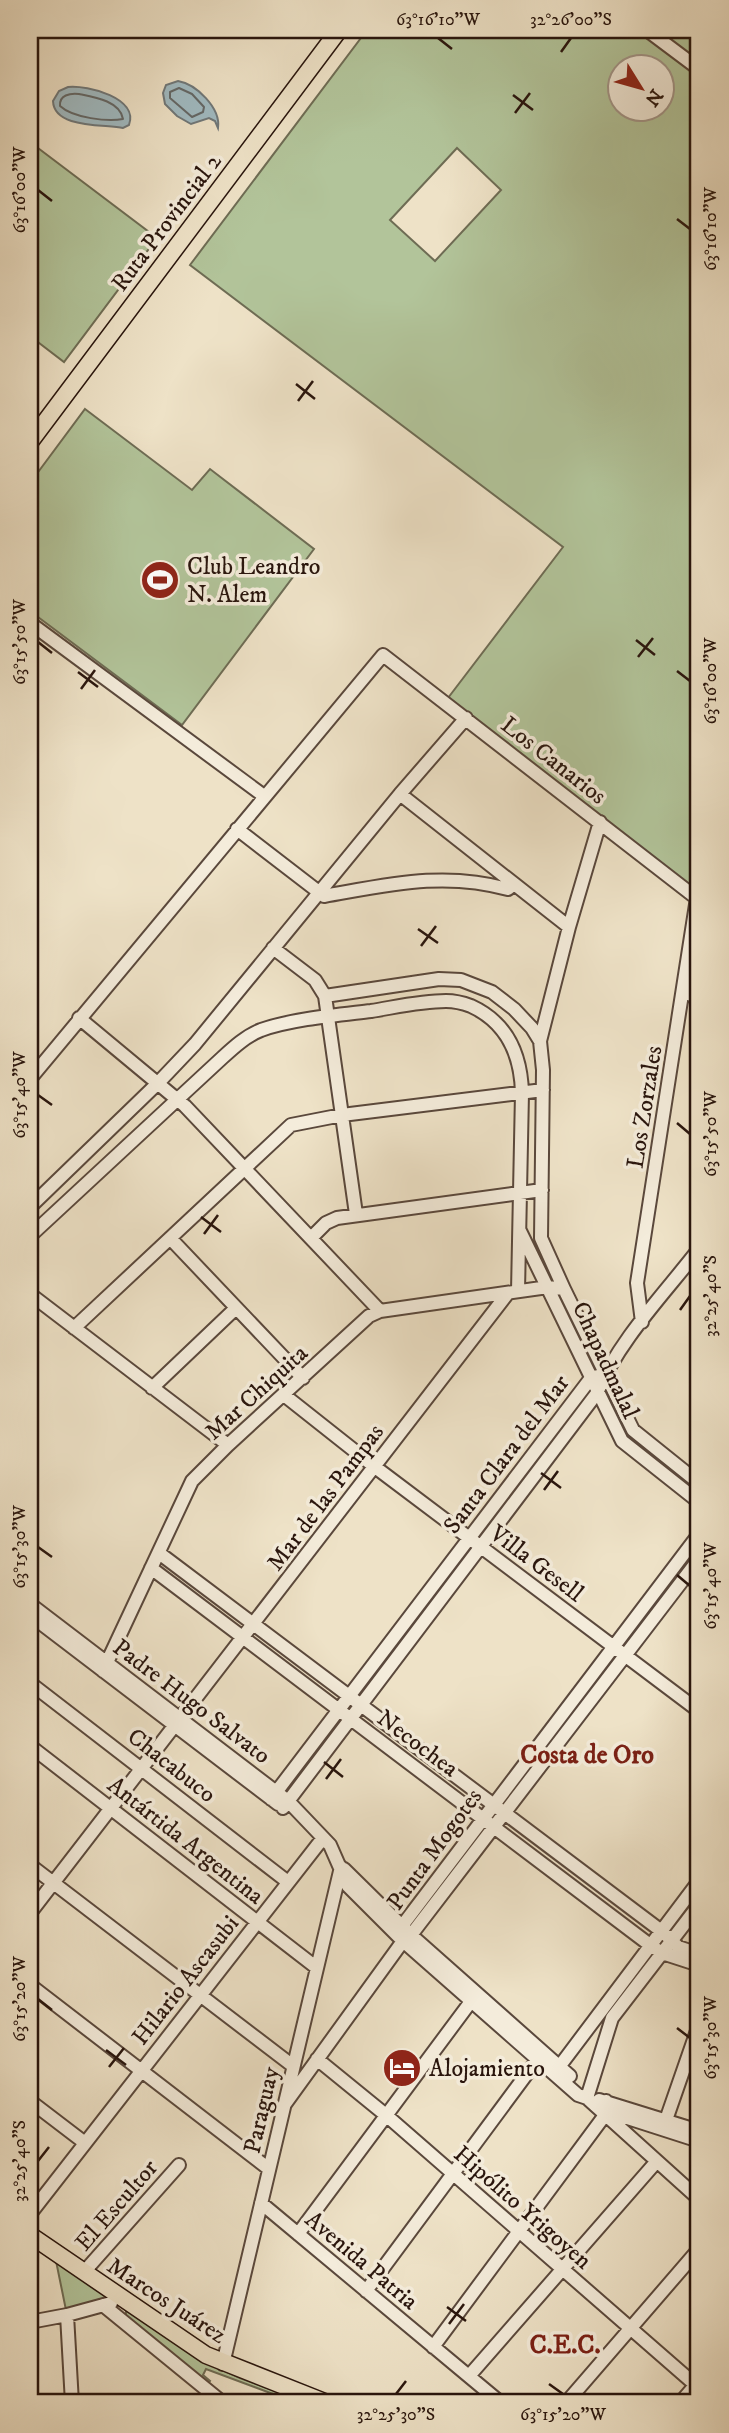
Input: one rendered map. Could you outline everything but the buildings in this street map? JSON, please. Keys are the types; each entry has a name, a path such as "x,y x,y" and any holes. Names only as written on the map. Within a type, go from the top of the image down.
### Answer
{"main road":[{"name":"Ruta Provincial 2","path":"30,442 339,30"},
{"name":"Marcos Juárez","path":"30,2235 201,2352 223,2364 327,2403"}],"street":[{"path":"647,30 699,69"},
{"path":"30,623 264,796 30,1079"},
{"name":"Los Canarios","path":"264,796 383,655 698,899"},
{"path":"30,1207 195,1044 400,794 466,718"},
{"path":"400,794 569,927"},
{"path":"564,1289 541,1238 543,1090 540,1041 569,927 600,822"},
{"path":"237,829 324,896 428,879 463,880 508,889 514,884"},
{"name":"Los Zorzales","path":"642,1322 637,1283 698,899"},
{"path":"273,948 315,980 325,996 356,1214"},
{"path":"325,996 428,980 461,980 482,987 503,1000 524,1019 540,1041"},
{"path":"684,989 699,1001"},
{"path":"30,1236 232,1049 253,1034 263,1029 328,1017 446,1001 473,1007 498,1024 511,1040 519,1062 522,1093 520,1191 513,1292"},
{"path":"79,1018 177,1099 380,1311"},
{"path":"74,1328 291,1125 342,1115 543,1090"},
{"path":"311,1238 332,1219 542,1189"},
{"path":"519,1228 548,1287"},
{"path":"170,1238 303,1378"},
{"path":"605,1374 699,1249"},
{"name":"Chapadmalal","path":"548,1287 564,1289 633,1430 699,1483"},
{"name":"Chapadmalal","path":"548,1287 622,1441 699,1502"},
{"name":"Mar Chiquita","path":"104,1667 192,1481 369,1316 380,1311 548,1287"},
{"name":"Mar de las Pampas","path":"30,1913 375,1466 513,1292"},
{"path":"30,1294 228,1446"},
{"path":"152,1388 236,1308"},
{"name":"Santa Clara del Mar","path":"274,1796 591,1378 605,1374"},
{"name":"Santa Clara del Mar","path":"285,1805 597,1393 605,1374"},
{"name":"Villa Gesell","path":"284,1395 699,1711"},
{"name":"Punta Mogotes","path":"405,1934 483,1818 699,1534"},
{"name":"Necochea","path":"159,1553 669,1937 671,1942 699,1954"},
{"name":"Punta Mogotes","path":"405,1934 504,1814 699,1559"},
{"name":"Necochea","path":"151,1568 650,1945 662,1953 699,1965"},
{"name":"Padre Hugo Salvato","path":"30,1604 104,1667"},
{"name":"Padre Hugo Salvato","path":"30,1616 178,1722 274,1796 323,1838 330,1845 348,1886 557,2069 578,2095 587,2098 699,2199"},
{"name":"Chacabuco","path":"30,1683 288,1882"},
{"name":"Antártida Argentina","path":"30,1746 317,1968"},
{"name":"Hilario Ascasubi","path":"30,2214 323,1838"},
{"path":"30,1865 293,2066"},
{"name":"Paraguay","path":"223,2364 341,1867"},
{"path":"557,2069 699,1881"},
{"path":"699,1905 612,2018 587,2098 606,2101 699,2131"},
{"path":"285,2104 405,1934"},
{"path":"30,1985 269,2169"},
{"path":"298,2234 475,1997"},
{"path":"666,2120 699,2025"},
{"path":"366,2291 541,2055"},
{"name":"Hipólito Yrigoyen","path":"317,2059 387,2116 698,2385"},
{"path":"30,2101 85,2143"},
{"path":"433,2347 605,2115 606,2101"},
{"path":"605,2115 612,2113 699,2141"},
{"path":"469,2376 657,2161"},
{"name":"El Escultor","path":"85,2273 179,2165"},
{"name":"Avenida Patria","path":"261,2203 501,2403"},
{"path":"566,2403 699,2249"},
{"path":"30,2322 125,2300"},
{"path":"103,2305 223,2403"},
{"path":"67,2315 72,2403"},
{"path":"680,2403 698,2385"}],"green space":[{"path":"367,30 639,30 648,36 654,30 699,30 699,892 448,698 563,547 190,265","holes":["457,148 501,190 435,261 390,220"]},
{"path":"30,142 157,238 64,362 30,336"},
{"name":"Club Leandro N. Alem","path":"85,409 192,490 210,469 314,549 182,725 30,611 30,483"},
{"path":"56,2261 106,2295 105,2300 66,2310"},
{"path":"126,2310 201,2360 240,2378 308,2403 297,2403 206,2369 203,2375 210,2381 207,2385 126,2317"}],"water":[{"path":"178,81 192,87 206,98 216,113 218,128 215,121 209,118 191,124 177,116 165,104 163,93 166,85"},
{"path":"68,87 87,88 110,95 126,107 130,116 129,125 123,128 82,124 62,116 53,101 59,91"}],"place":[{"name":"Club Leandro N. Alem","path":"160,580"},
{"name":"Alojamiento","path":"402,2068"}],"district":[{"name":"Costa de Oro","path":"587,1754"},
{"name":"C.E.C.","path":"565,2344"}]}
